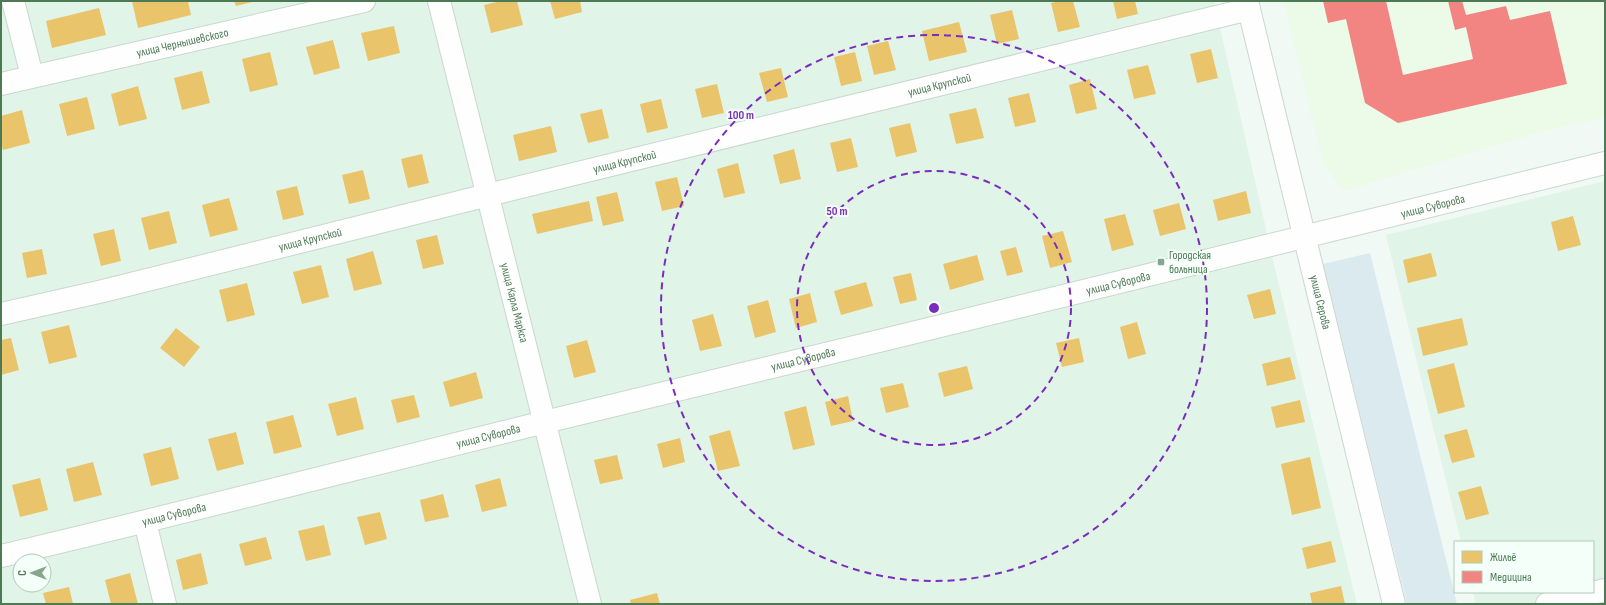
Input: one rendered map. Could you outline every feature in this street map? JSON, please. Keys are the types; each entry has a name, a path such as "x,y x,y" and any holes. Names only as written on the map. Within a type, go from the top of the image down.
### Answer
{"street":[{"path":"13,1 32,76"},
{"name":"улица Чернышевского","path":"1,84 364,1"},
{"name":"улица Карла Маркса","path":"439,1 590,604"},
{"name":"улица Крупской","path":"1,314 103,291 1248,5"},
{"name":"улица Серова","path":"1248,5 1394,604"},
{"name":"улица Суворова","path":"1,556 145,522 545,422 1304,238 1605,163"},
{"path":"145,522 165,604"},
{"path":"1594,593 1605,590"},
{"path":"1546,604 1592,593"}],"shaded area":[{"path":"1,1 1214,1 1275,269 1357,604 1,604"},
{"path":"1283,1 1605,1 1605,117 1544,131 1343,191 1323,163"},
{"path":"1605,181 1605,604 1476,604 1473,593 1594,593 1594,541 1461,541 1386,235"},
{"path":"1370,253 1457,604 1407,604 1323,264"}],"building: Жильё":[{"path":"132,1 188,1 191,15 138,28"},
{"path":"234,1 252,1 252,2 236,6"},
{"path":"501,1 517,1 523,25 491,33 484,5"},
{"path":"550,1 580,1 582,12 555,19"},
{"path":"1073,1 1080,27 1058,32 1051,3"},
{"path":"1113,1 1135,1 1138,14 1117,19"},
{"path":"99,8 106,35 52,48 46,21"},
{"path":"1012,10 1019,39 997,44 990,15"},
{"path":"959,22 967,52 929,61 922,31"},
{"path":"394,26 400,53 368,61 361,33"},
{"path":"333,40 340,68 314,75 306,47"},
{"path":"888,41 896,70 874,75 867,46"},
{"path":"1211,49 1218,78 1197,83 1190,54"},
{"path":"270,52 278,85 250,92 242,59"},
{"path":"855,52 862,81 841,86 834,57"},
{"path":"1148,65 1156,94 1134,99 1127,70"},
{"path":"781,68 788,97 767,102 759,73"},
{"path":"202,71 210,103 182,110 174,78"},
{"path":"1090,79 1097,109 1076,114 1069,85"},
{"path":"717,84 724,113 702,118 695,89"},
{"path":"138,86 147,119 119,126 111,94"},
{"path":"1029,93 1036,122 1015,127 1008,98"},
{"path":"87,97 95,129 67,136 59,104"},
{"path":"661,99 668,128 647,133 640,104"},
{"path":"976,108 984,138 956,144 949,114"},
{"path":"602,109 609,138 588,143 580,114"},
{"path":"22,110 30,143 3,150 1,143 1,116"},
{"path":"910,123 917,152 896,157 889,128"},
{"path":"551,126 557,152 519,161 513,135"},
{"path":"851,138 858,167 837,172 830,143"},
{"path":"794,149 801,179 780,184 773,155"},
{"path":"422,154 429,183 408,188 401,159"},
{"path":"738,163 745,193 724,198 717,169"},
{"path":"363,170 370,199 349,204 342,175"},
{"path":"677,177 684,206 662,211 655,182"},
{"path":"297,186 304,215 283,220 276,191"},
{"path":"1246,191 1251,213 1218,221 1213,200"},
{"path":"617,192 624,221 603,226 596,197"},
{"path":"229,198 238,230 210,237 202,205"},
{"path":"589,201 593,221 537,234 532,214"},
{"path":"1179,203 1186,229 1160,236 1153,210"},
{"path":"169,211 177,243 149,250 141,218"},
{"path":"1125,214 1134,245 1112,251 1104,219"},
{"path":"1573,216 1581,245 1558,251 1551,222"},
{"path":"114,229 121,261 101,266 93,234"},
{"path":"1063,231 1072,262 1050,268 1042,236"},
{"path":"437,235 444,264 423,269 416,240"},
{"path":"1016,247 1023,272 1007,276 1000,251"},
{"path":"42,249 47,274 27,278 22,253"},
{"path":"373,251 382,284 354,291 346,259"},
{"path":"1431,253 1437,276 1408,283 1403,260"},
{"path":"977,255 984,280 950,290 943,264"},
{"path":"321,265 329,297 302,304 293,272"},
{"path":"911,273 917,300 900,304 893,277"},
{"path":"866,282 873,306 841,315 834,291"},
{"path":"247,283 255,315 227,322 219,290"},
{"path":"1270,289 1276,314 1254,319 1247,295"},
{"path":"810,293 817,322 796,328 789,299"},
{"path":"768,300 776,332 755,338 747,306"},
{"path":"713,314 722,346 700,351 692,320"},
{"path":"1462,318 1468,345 1423,356 1417,328"},
{"path":"1137,322 1146,354 1128,359 1120,327"},
{"path":"69,325 77,357 49,364 41,332"},
{"path":"176,328 200,347 184,367 160,348"},
{"path":"11,338 19,370 1,375 1,340"},
{"path":"1079,338 1084,362 1062,367 1056,343"},
{"path":"587,340 596,372 574,378 566,346"},
{"path":"1290,357 1296,379 1267,386 1262,364"},
{"path":"1454,363 1465,407 1438,414 1427,370"},
{"path":"967,366 973,389 944,397 938,373"},
{"path":"476,372 483,398 450,407 443,382"},
{"path":"903,383 909,407 886,413 880,388"},
{"path":"414,395 420,417 397,423 391,400"},
{"path":"848,396 853,421 831,426 825,402"},
{"path":"356,397 364,429 337,436 328,404"},
{"path":"1300,400 1305,422 1276,428 1271,407"},
{"path":"806,406 815,445 793,450 784,412"},
{"path":"293,415 302,447 274,454 266,422"},
{"path":"1467,429 1475,457 1452,463 1444,435"},
{"path":"730,430 740,466 718,471 709,436"},
{"path":"236,432 244,464 217,471 208,439"},
{"path":"680,438 685,462 663,468 657,444"},
{"path":"171,447 179,479 151,486 143,454"},
{"path":"617,455 623,479 600,484 594,460"},
{"path":"1310,457 1321,508 1292,515 1281,464"},
{"path":"93,462 102,495 74,502 66,469"},
{"path":"40,478 48,510 20,517 12,485"},
{"path":"500,478 507,506 482,512 475,485"},
{"path":"1481,486 1489,514 1466,520 1458,492"},
{"path":"443,494 449,517 425,522 420,500"},
{"path":"380,512 387,539 365,545 357,517"},
{"path":"324,525 331,555 306,561 298,531"},
{"path":"266,537 272,559 245,566 239,544"},
{"path":"1331,541 1336,562 1307,569 1302,548"},
{"path":"201,553 208,584 183,590 176,560"},
{"path":"130,573 138,604 111,604 105,580"},
{"path":"1341,586 1345,604 1312,604 1310,593"},
{"path":"69,587 73,604 46,604 43,593 52,593 52,591"},
{"path":"657,593 660,604 631,604 630,600"}],"building: Медицина":[{"path":"1323,1 1386,1 1403,75 1473,59 1466,27 1455,30 1448,1 1462,1 1466,15 1506,6 1510,20 1550,11 1567,84 1398,123 1365,103 1346,19 1328,23"}],"place":[{"name":"Городская больница","path":"1161,262"}]}
